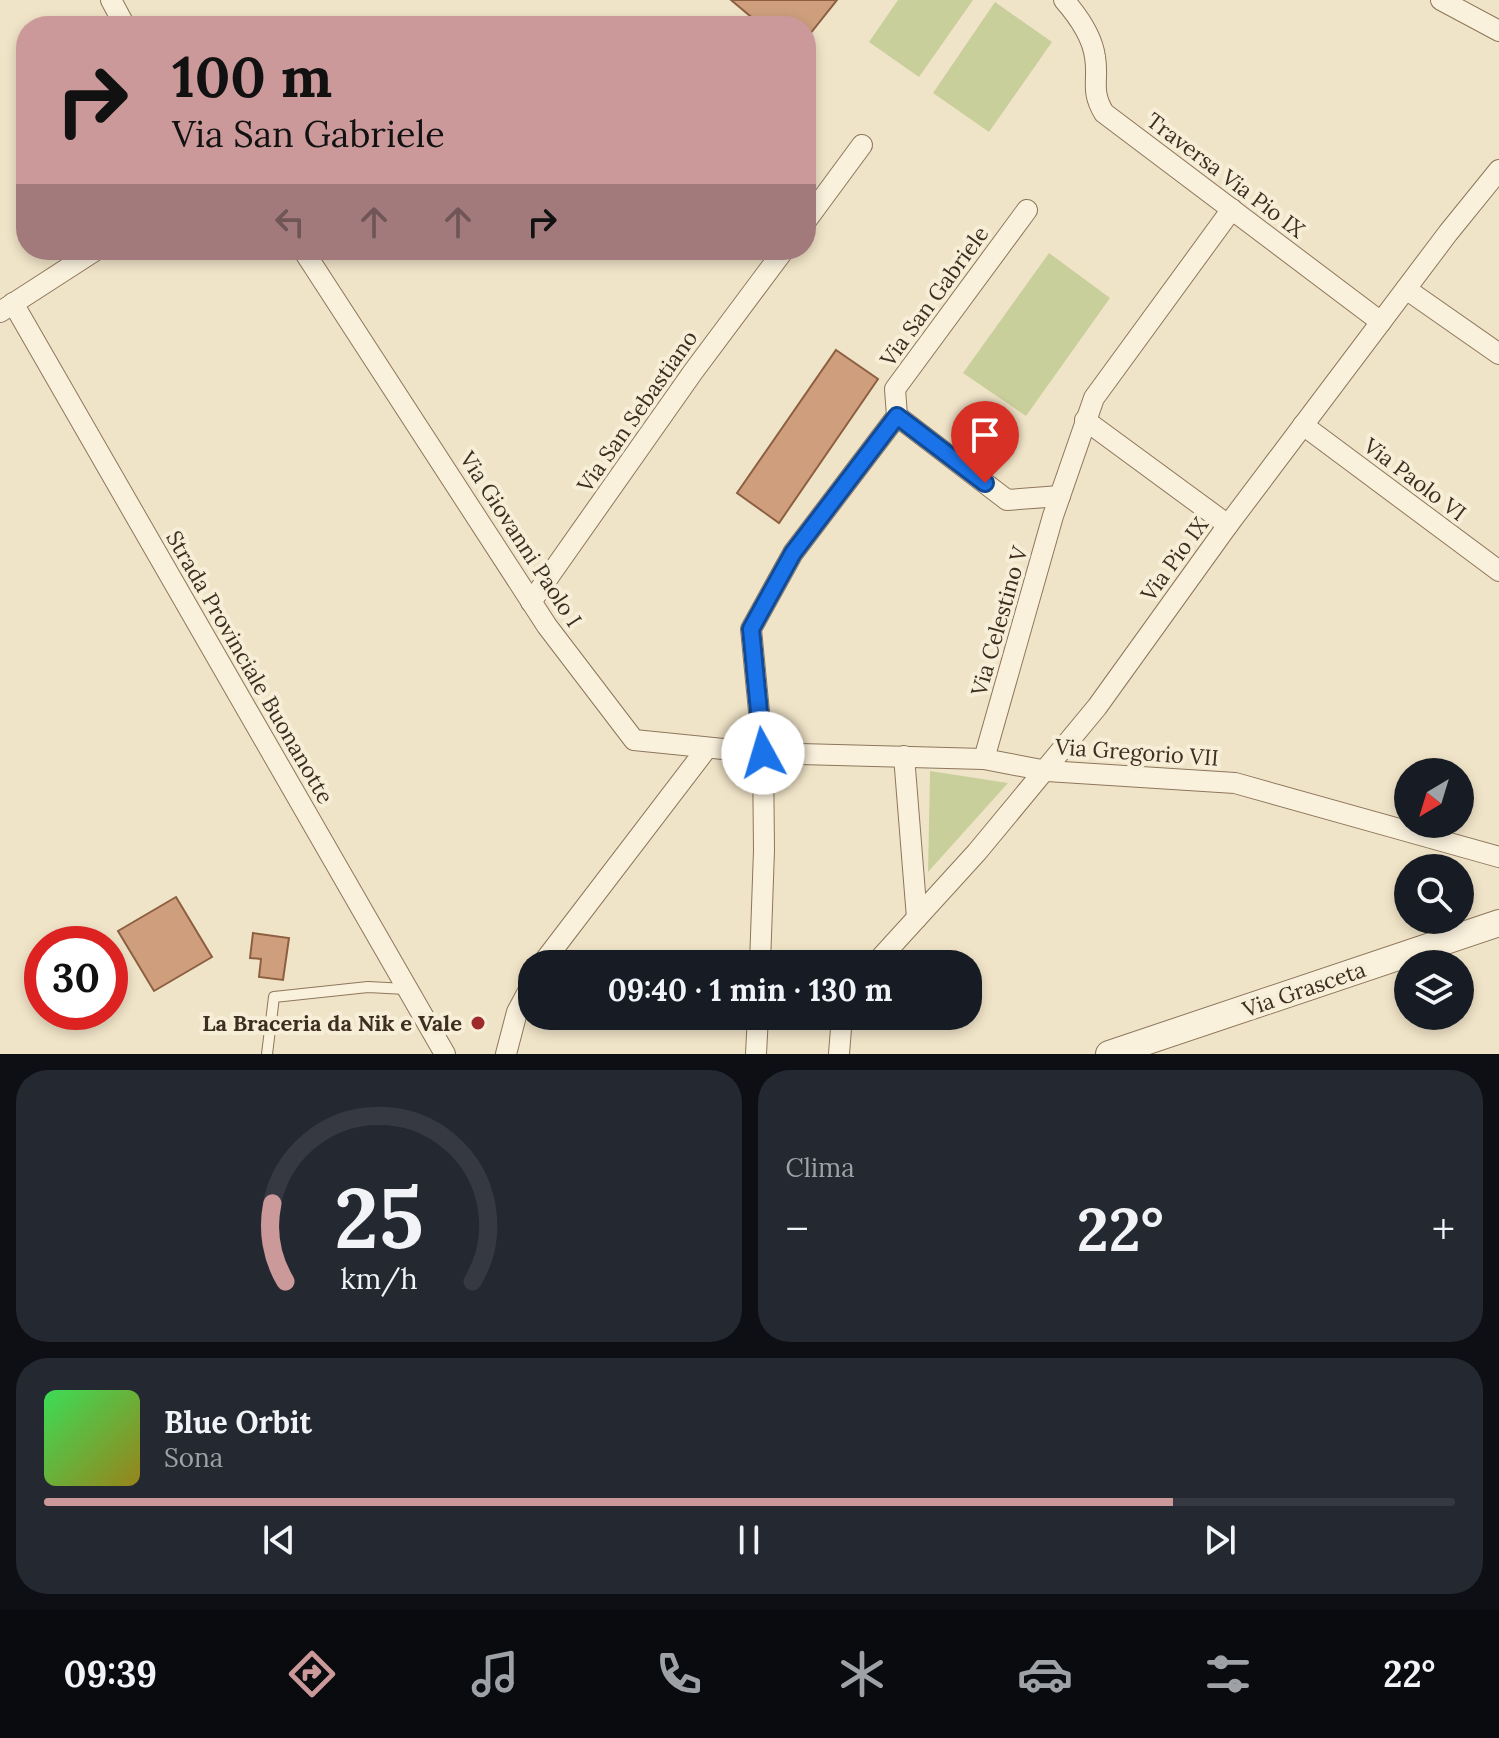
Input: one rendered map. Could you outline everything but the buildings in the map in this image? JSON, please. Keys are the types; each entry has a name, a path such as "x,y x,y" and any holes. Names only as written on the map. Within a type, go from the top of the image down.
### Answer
{"street":[{"name":"Traversa Via Pio IX","path":"1064,0 1091,38 1096,60 1096,100 1104,113 1381,322"},
{"path":"1441,0 1499,31"},
{"path":"816,207 862,145"},
{"name":"Via Pio IX","path":"888,950 1047,771 1303,425 1499,170"},
{"name":"Via Celestino V","path":"984,759 1060,496 1094,398 1232,209"},
{"name":"Via San Gabriele","path":"760,950 763,753 751,629 793,553 897,416 895,389 1027,210"},
{"path":"6,308 80,260"},
{"name":"Via Giovanni Paolo I","path":"309,260 531,602 634,740 763,753"},
{"name":"Via San Sebastiano","path":"531,602 693,372 777,260"},
{"path":"1406,289 1499,354"},
{"name":"Strada Provinciale Buonanotte","path":"6,308 445,1054"},
{"path":"897,416 1007,500 1060,496"},
{"path":"1085,420 1228,525"},
{"name":"Via Paolo VI","path":"1303,425 1499,571"},
{"path":"553,950 707,748"},
{"name":"Via Gregorio VII","path":"763,753 984,759 1047,771 1235,783 1499,857"},
{"path":"904,756 917,918"},
{"name":"Via Grasceta","path":"1109,1054 1499,923"},
{"path":"506,1054 518,1010"},
{"path":"756,1054 757,1030"},
{"path":"839,1054 841,1030"}],"lane":[{"path":"267,1054 274,997 368,987 407,989"}],"green space":[{"path":"898,0 973,0 919,77 869,42"},
{"path":"995,2 1052,42 989,132 933,93"},
{"path":"1049,253 1110,298 1026,416 963,373"},
{"path":"930,771 1008,783 928,872"}],"place":[{"name":"La Braceria da Nik e Vale","path":"478,1023"}],"route":[{"path":"763,753 751,629 793,553 897,416 985,483"}]}
